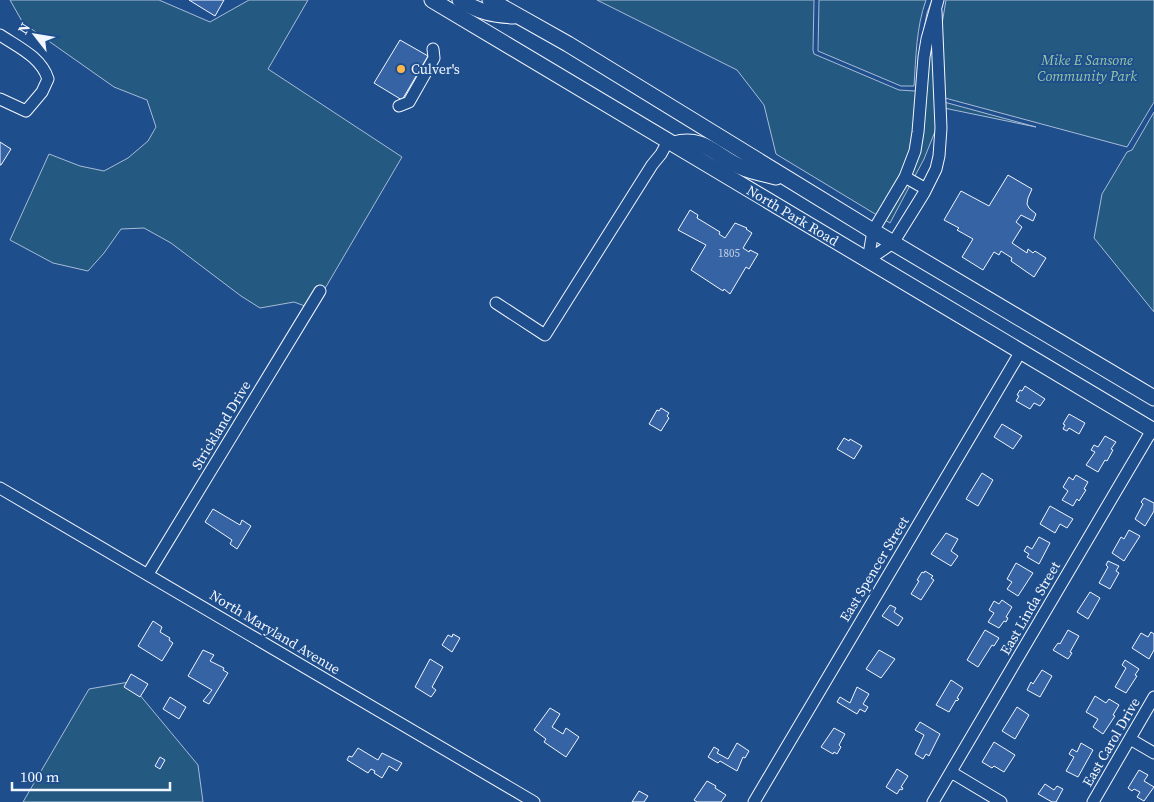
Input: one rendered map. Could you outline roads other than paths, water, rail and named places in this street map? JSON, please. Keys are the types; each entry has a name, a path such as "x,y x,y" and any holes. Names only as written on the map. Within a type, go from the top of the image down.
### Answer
{"main road":[{"name":"North Park Road","path":"432,0 1153,430"},
{"path":"460,0 476,9 494,15 518,17"},
{"name":"North Park Road","path":"490,0 568,44 873,231 1154,398"},
{"path":"671,142 684,141 702,144 742,168 792,181"}],"street":[{"path":"868,260 893,243 936,169 941,126 937,6"},
{"path":"868,260 873,231 905,177 915,151 924,57 927,39 937,6"},
{"path":"0,35 38,61 44,68 48,79 42,92 26,111 0,99"},
{"path":"399,106 409,102 434,58 433,49"},
{"path":"918,128 941,126"},
{"path":"496,303 546,335 647,173 671,142"},
{"path":"905,177 926,189"},
{"name":"Strickland Drive","path":"148,574 320,291"},
{"name":"East Spencer Street","path":"754,802 1021,351"},
{"name":"East Linda Street","path":"933,802 1153,430"},
{"name":"North Maryland Avenue","path":"0,488 534,802"},
{"name":"East Carol Drive","path":"1094,802 1154,697"},
{"path":"1130,739 1154,753"},
{"path":"951,772 1001,802"}],"place":[{"name":"Culver's","path":"401,69"}],"park label":[{"name":"Mike E Sansone Community Park","path":"1087,68"}]}
